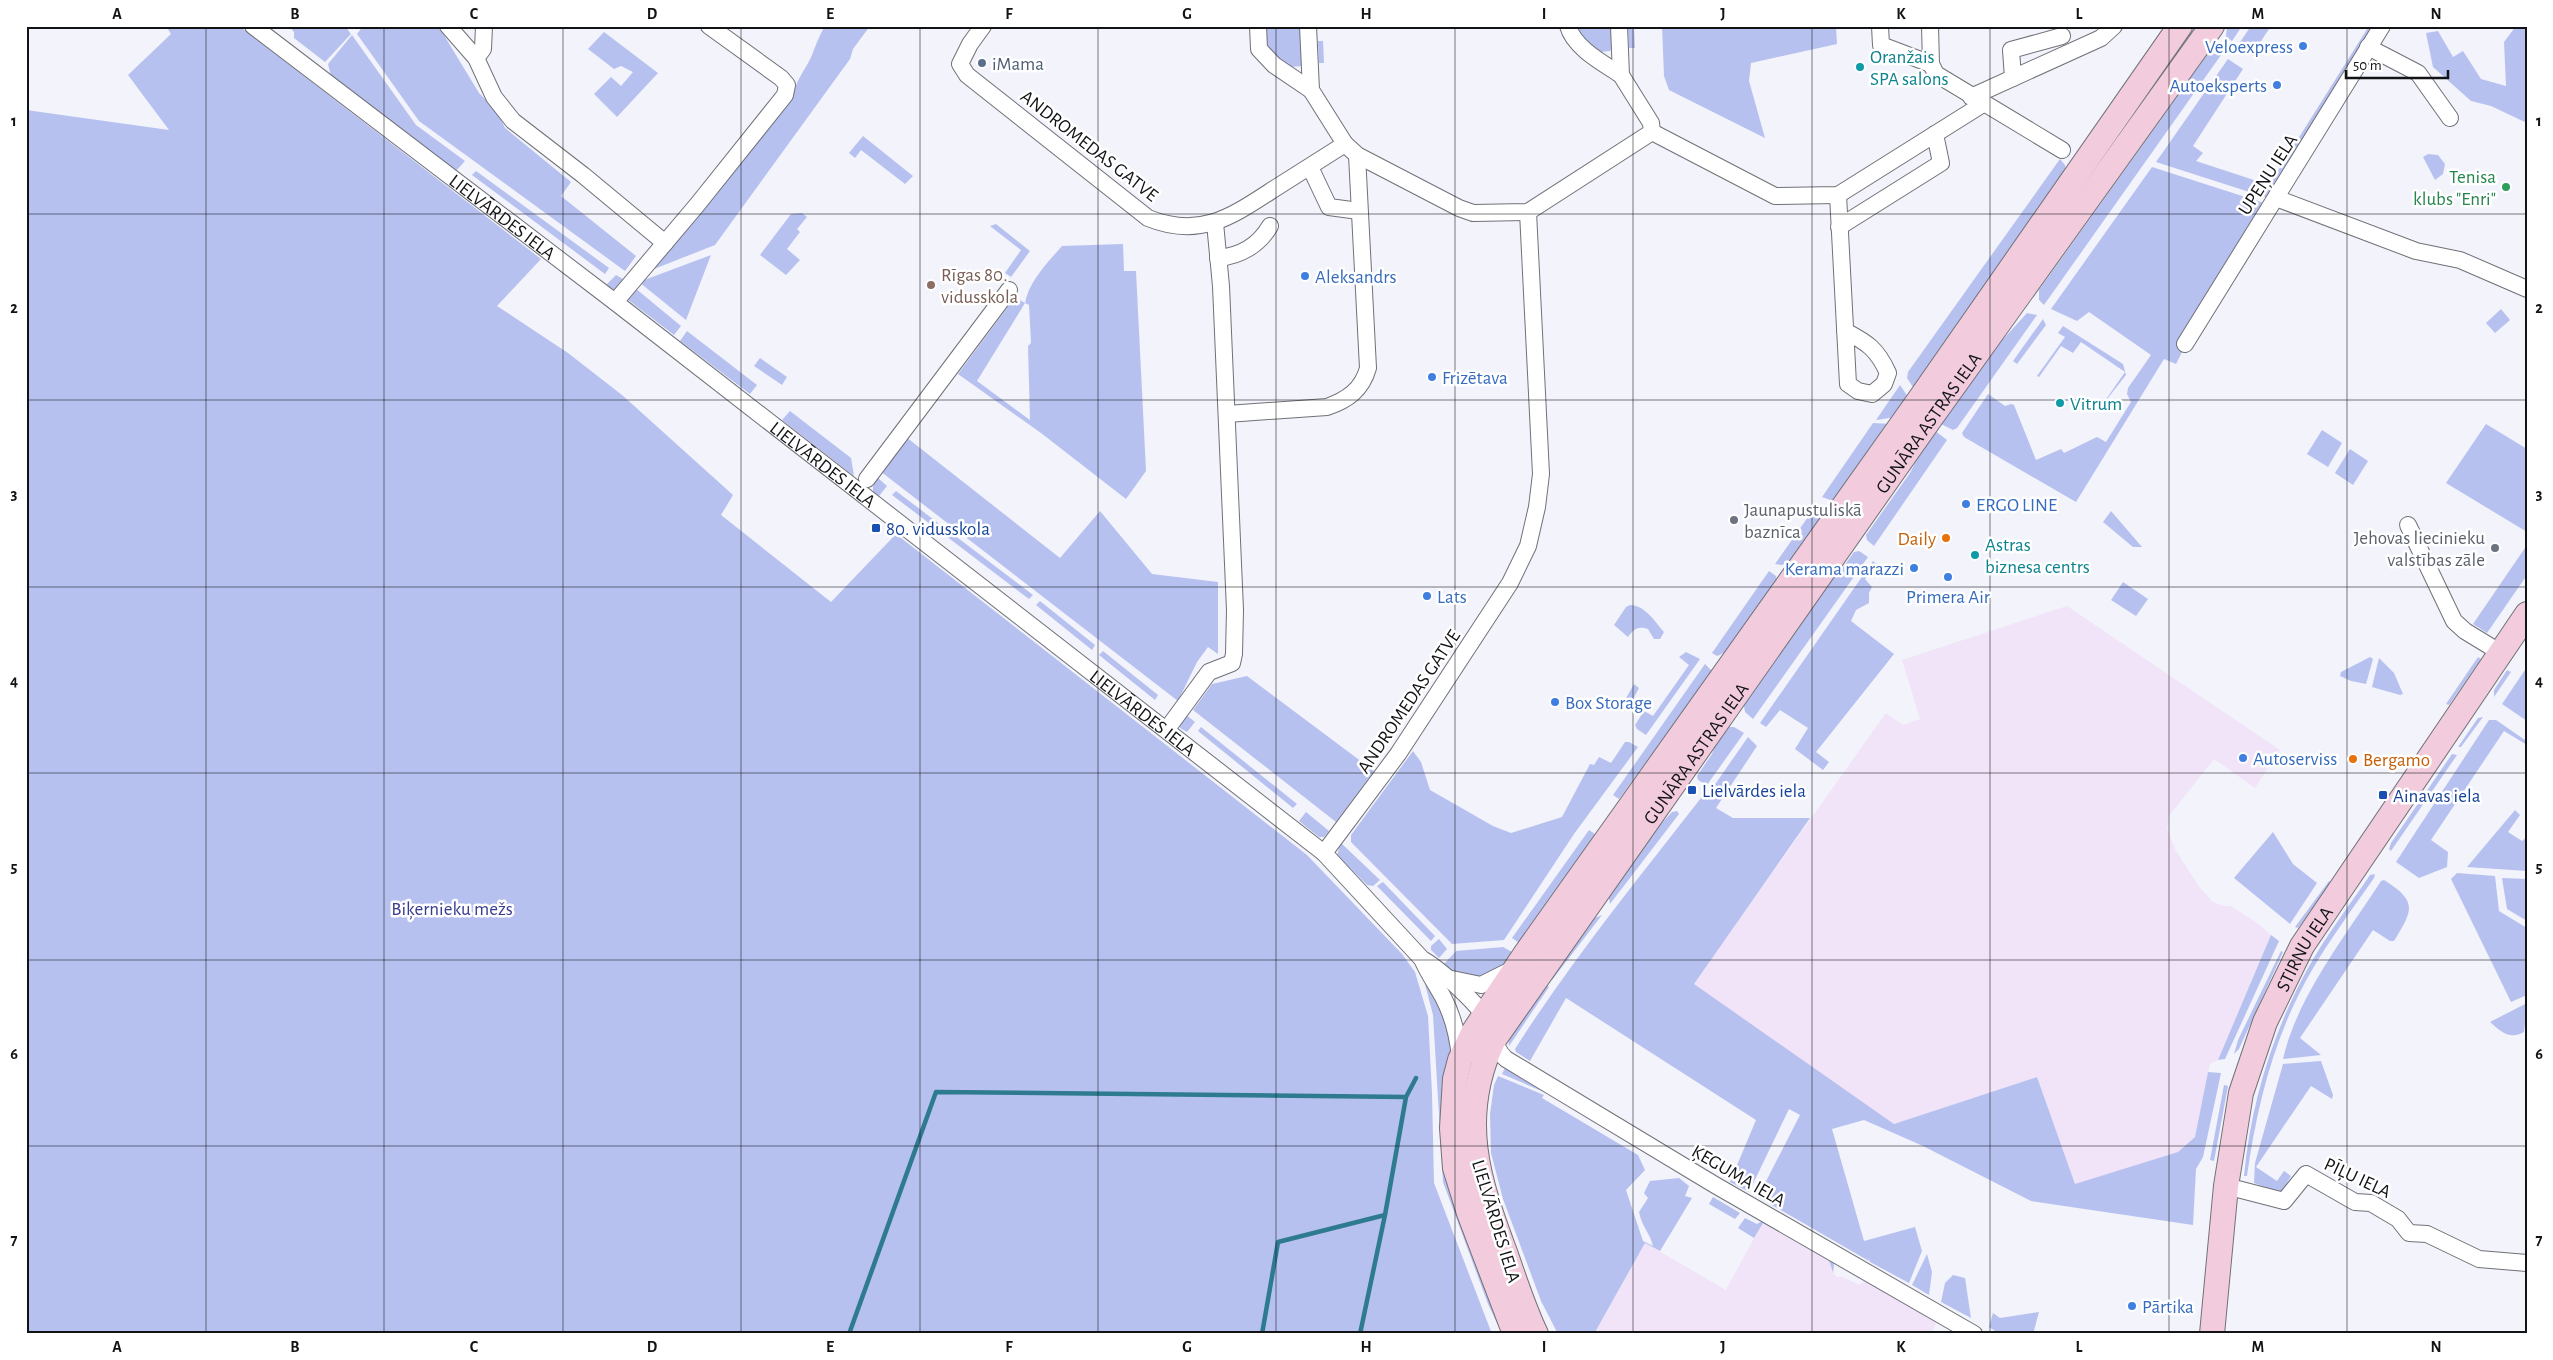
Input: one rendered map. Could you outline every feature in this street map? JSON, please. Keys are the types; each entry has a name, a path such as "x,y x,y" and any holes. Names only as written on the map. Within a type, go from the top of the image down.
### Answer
{"main road":[{"name":"GUNĀRA ASTRAS IELA","path":"1484,1029 1517,966 1571,909 2180,26"},
{"name":"GUNĀRA ASTRAS IELA","path":"1484,1029 1919,435 2212,26"},
{"path":"2085,164 2105,176"},
{"name":"STIRNU IELA","path":"2212,1334 2226,1186 2241,1093 2265,1022 2302,946 2527,614"},
{"name":"LIELVĀRDES IELA","path":"1484,1029 1460,1060 1455,1079 1452,1128 1455,1168 1468,1213 1515,1334"},
{"name":"LIELVĀRDES IELA","path":"1484,1029 1475,1101 1473,1140 1490,1212 1536,1334"}],"street":[{"name":"LIELVĀRDES IELA","path":"254,26 1167,728 1324,853 1422,959 1432,981 1443,996 1457,1034 1460,1060"},
{"path":"448,26 476,58 494,97 512,121 583,175 665,243"},
{"path":"476,58 483,49 484,26"},
{"path":"615,302 786,95 786,85 782,78 709,26"},
{"name":"ANDROMEDAS GATVE","path":"983,26 970,44 960,64 967,75 1148,218 1168,226 1184,227 1215,224 1232,217 1345,144"},
{"path":"1258,26 1259,49 1274,65 1311,90 1345,144 1357,156 1459,208 1473,213 1528,212 1652,132"},
{"path":"1308,26 1311,90"},
{"path":"1568,26 1573,38 1621,75 1650,123 1652,132 1775,196 1838,196 1935,134 1977,100 2013,78 2101,38 2114,26"},
{"path":"1619,26 1621,75"},
{"path":"1880,26 1881,45 1932,64"},
{"path":"1930,26 1932,64 1936,74 2062,150"},
{"name":"UPEŅU IELA","path":"2185,344 2382,26"},
{"path":"2013,78 2011,50 2062,36"},
{"path":"2368,48 2418,73 2450,118"},
{"path":"1839,227 1941,163 1935,134"},
{"path":"1227,414 1327,407 1342,402 1356,391 1365,380 1368,368 1357,156"},
{"path":"1310,167 1329,207 1359,211"},
{"path":"1866,177 1876,204"},
{"path":"1838,196 1845,331"},
{"path":"2276,198 2416,251 2460,260 2527,289"},
{"name":"ANDROMEDAS GATVE","path":"1324,853 1368,795 1453,672 1510,583 1528,546 1542,474 1528,212"},
{"path":"1167,728 1209,672 1232,663 1234,654 1235,610 1227,414 1215,224"},
{"path":"1218,258 1234,256 1262,239 1270,226"},
{"path":"867,479 1009,290"},
{"path":"2408,525 2454,621 2465,631 2500,653"},
{"name":"LIELVĀRDES IELA","path":"1422,959 1435,966 1484,1029"},
{"name":"GUNĀRA ASTRAS IELA","path":"1445,978 1481,985 1497,979 1517,966"},
{"path":"1443,996 1484,1029"},
{"name":"ĶEGUMA IELA","path":"1484,1029 1502,1055 1514,1064 1715,1185 1974,1334"},
{"name":"PĪĻU IELA","path":"2226,1186 2284,1201 2306,1174 2355,1202 2371,1203 2398,1219 2417,1221 2427,1234 2479,1259 2527,1262"}],"shaded area":[{"path":"2067,606 2280,750 2255,788 2214,759 2169,816 2167,829 2176,851 2200,888 2213,902 2224,906 2231,906 2271,935 2218,1060 2210,1064 2195,1137 2178,1152 2075,1185 2037,1077 1894,1124 1693,984 1886,713 1903,725 1920,719 1902,660"},
{"path":"1762,1223 1829,1260 1832,1272 1837,1277 1843,1277 1859,1285 1866,1280 1938,1321 1930,1334 1594,1334 1645,1243 1726,1290"}],"green space":[{"name":"Biķernieku mežs","path":"166,26 239,26 541,259 497,306 568,353 622,395 733,495 721,515 831,602 896,534 1307,855 1402,954 1415,972 1428,1016 1434,1183 1492,1334 26,1334 26,110 169,130 128,75 171,34"},
{"path":"289,26 345,26 351,34 325,62 294,38 294,32"},
{"path":"363,26 439,27 479,93 497,111 505,128 571,182 561,196 636,256 625,271 419,121 357,34"},
{"path":"825,26 870,26 853,49 850,59 715,245 654,269 793,95"},
{"path":"1266,26 1301,26 1302,66 1291,67 1271,51 1267,41"},
{"path":"1575,26 1613,26 1612,48 1610,51 1601,52 1578,34"},
{"path":"1662,26 1836,26 1837,44 1751,63 1749,81 1765,138 1669,90 1664,76"},
{"path":"2192,26 2198,26 2107,156 2103,152"},
{"path":"2227,26 2242,26 2232,41 2226,37"},
{"path":"2251,26 2271,26 2259,44 2266,49 2263,53 2253,56 2238,45"},
{"path":"2369,26 2378,26 2268,198 2156,162 2228,59 2243,69 2193,146 2203,153 2196,161 2269,185"},
{"path":"2516,26 2527,26 2527,123 2491,106 2471,101 2433,67 2426,33 2438,31 2453,57 2463,51 2481,79 2506,86 2504,42"},
{"path":"1628,27 1634,27 1635,48 1629,48"},
{"path":"604,32 658,73 617,117 594,94 611,77 621,86 633,72 621,66 614,69 588,49"},
{"path":"352,35 416,125 465,161 455,172 331,76 328,64"},
{"path":"1318,41 1323,41 1324,63 1319,63"},
{"path":"2210,53 2221,55 2044,305 2039,300 2039,290"},
{"path":"863,136 913,176 905,184 861,150 855,158 849,153"},
{"path":"2428,154 2438,155 2445,164 2443,174 2435,180 2423,157"},
{"path":"2060,159 2065,165 2066,173 1913,387 1907,378 1908,372"},
{"path":"2152,167 2264,203 2179,347 2182,352 2176,364 2164,359 2076,502 1964,437 1962,433 1988,394 2005,406 2014,405 2036,460 2061,449 2064,453 2097,437 2106,442 2131,402 2127,394 2128,388 2151,355 2089,312 2077,321 2051,309"},
{"path":"476,171 609,268 605,274 472,175"},
{"path":"802,213 807,217 797,229 800,232 787,249 800,260 786,275 760,255 791,214"},
{"path":"996,224 1030,251 1011,277 1005,273 1021,250 990,226"},
{"path":"1123,244 1124,271 1136,271 1146,471 1126,499 1041,433 958,374 1013,300 1018,299 1025,303 1030,287 1045,265 1062,246","holes":["1025,303 1029,305 1031,343 1028,346 1030,420 977,381"]},
{"path":"711,255 686,320 639,282"},
{"path":"616,275 625,280 614,292 605,286"},
{"path":"635,288 681,326 674,335 627,299"},
{"path":"2501,309 2510,320 2495,333 2486,323"},
{"path":"2027,313 2037,315 1957,428 1953,430 1939,423 1985,359"},
{"path":"2043,319 2046,325 2017,364 2013,361"},
{"path":"2063,326 2123,364 2126,375 2100,408 2125,372 2081,342 2073,353 2061,346 2039,377 2037,376 2065,337 2058,333"},
{"path":"687,331 757,385 750,394 680,341"},
{"path":"760,358 787,377 782,385 754,366"},
{"path":"1900,385 1908,397 1896,417 1876,420"},
{"path":"790,411 851,458 854,476 782,420"},
{"path":"1873,423 1892,424 1836,502 1822,497"},
{"path":"2486,424 2527,449 2527,532 2446,483"},
{"path":"1934,430 1947,440 1874,546 1867,540 1866,535 1910,473"},
{"path":"2322,430 2342,443 2328,467 2307,454"},
{"path":"906,437 1060,558 1100,511 1152,574 1218,582 1218,654 1208,647 1197,662 1178,701 880,471"},
{"path":"2350,449 2368,461 2353,485 2335,473"},
{"path":"878,478 887,486 879,496 873,492 873,486"},
{"path":"896,491 1033,595 1029,599 892,495"},
{"path":"1815,507 1825,512 1825,520 1790,561 1782,565 1775,564"},
{"path":"2111,511 2142,547 2133,547 2103,522"},
{"path":"2527,545 2527,575 2487,633 2473,624"},
{"path":"1859,551 1868,557 1753,719 1745,712 1743,700 1823,587 1841,570 1854,552"},
{"path":"1873,561 1876,564 1865,579 1872,587 1869,593 1869,603 1856,610 1851,621 1894,654 1816,752 1829,762 1823,770 1795,749 1808,728 1780,710 1766,727 1760,723"},
{"path":"1769,571 1776,576 1778,585 1758,614 1741,636 1725,652 1717,656 1712,653"},
{"path":"2123,582 2148,599 2136,616 2111,600"},
{"path":"1040,601 1095,645 1092,650 1036,605"},
{"path":"1630,605 1645,611 1653,619 1664,632 1660,639 1654,639 1648,629 1642,628 1634,630 1628,637 1614,625 1626,607"},
{"path":"1103,651 1158,695 1155,700 1099,655"},
{"path":"1686,652 1700,659 1646,735 1637,729 1635,725 1644,711 1653,716 1689,665 1679,657"},
{"path":"2370,657 2373,659 2366,684 2351,681 2340,676 2341,672"},
{"path":"2478,657 2481,659 2449,705 2446,704"},
{"path":"2379,658 2394,673 2403,694 2400,695 2372,687"},
{"path":"1705,664 1712,671 1619,799 1613,795"},
{"path":"2527,667 2527,721 2502,704"},
{"path":"2507,670 2511,672 2494,697 2494,690"},
{"path":"1247,676 1374,771 1336,822 1193,710 1212,684"},
{"path":"1634,684 1639,688 1631,703 1625,700"},
{"path":"1185,714 1195,722 1187,732 1180,728 1180,722"},
{"path":"2483,717 2461,747 2458,747 2478,718"},
{"path":"2489,720 2496,720 2525,740 2527,745 2504,731 2431,840 2448,852 2447,867 2419,878 2396,862"},
{"path":"1201,727 1297,804 1293,808 1198,731"},
{"path":"1729,727 1734,727 1744,733 1707,785 1698,780 1697,776 1712,754 1716,741"},
{"path":"1748,737 1757,746 1716,808 1733,818 1810,818 1694,984 1894,1124 2037,1077 2075,1184 2178,1152 2195,1137 2208,1072 2221,1073 2203,1157 2196,1169 2193,1225 2031,1201 1923,1146 1864,1120 1832,1129 1864,1241 1915,1227 1922,1251 1909,1283 1870,1262 1868,1257 1869,1261 1758,1197 1800,1115 1789,1109 1749,1192 1730,1182 1756,1120 1566,998 1530,1061 1516,1052 1515,1049 1559,984 1701,798 1709,793"},
{"path":"1625,742 1638,747 1574,834 1504,940 1452,944 1351,842 1351,835 1413,751 1421,762 1430,790 1493,826 1511,833 1562,817 1590,764 1594,765 1599,757 1611,763"},
{"path":"2452,754 2457,755 2391,851 2389,849 2391,843"},
{"path":"2515,810 2520,815 2508,832 2522,841 2527,837 2527,871 2467,867"},
{"path":"1677,811 1679,814 1610,904 1608,893 1646,840 1672,812"},
{"path":"1306,812 1329,831 1324,837 1319,837 1299,821"},
{"path":"1589,830 1595,834 1578,869 1521,944 1512,938"},
{"path":"2273,832 2293,864 2317,883 2290,924 2234,878"},
{"path":"1341,843 1380,880 1373,886 1367,885 1337,855"},
{"path":"2457,873 2495,876 2499,911 2527,928 2527,995 2511,1002 2451,879"},
{"path":"2375,874 2312,970 2288,1019 2269,1070 2256,1122 2247,1176 2244,1176 2247,1149 2258,1096 2283,1019 2321,946 2370,875"},
{"path":"2502,878 2527,879 2527,921 2507,909"},
{"path":"2384,880 2395,887 2407,900 2409,906 2408,913 2401,930 2394,941 2390,941 2373,930 2300,1038 2321,1055 2283,1059 2299,1013 2311,990 2338,945 2381,881"},
{"path":"2329,881 2332,883 2298,928 2295,927"},
{"path":"1383,882 1435,936 1431,941 1377,886"},
{"path":"1602,915 1552,980 1549,978 1590,920"},
{"path":"2271,935 2279,941 2225,1059 2218,1060"},
{"path":"1439,939 1447,949 1439,958 1431,950 1431,946"},
{"path":"1503,947 1514,953 1498,969 1481,978 1463,977 1444,964 1456,951"},
{"path":"2281,951 2283,952 2239,1049 2234,1054 2238,1040"},
{"path":"1427,983 1449,1019 1505,1334 1502,1334 1488,1304 1443,1182 1433,1015 1425,984"},
{"path":"1545,983 1549,987 1509,1046 1508,1038"},
{"path":"2527,1003 2524,1032 2514,1035 2506,1034 2490,1022"},
{"path":"2321,1061 2333,1095 2332,1099 2311,1086 2256,1167 2277,1181 2284,1171 2291,1176 2281,1193 2254,1183 2255,1163 2283,1064"},
{"path":"1505,1068 1511,1069 1708,1188 1707,1190 1546,1093 1502,1074"},
{"path":"1498,1076 1544,1095 1542,1098 1638,1155 1645,1170 1626,1190 1643,1241 1653,1246 1639,1212 1648,1198 1644,1193 1650,1181 1679,1178 1689,1186 1685,1196 1692,1198 1660,1251 1645,1243 1594,1334 1558,1334 1541,1301 1503,1199 1491,1153 1490,1114 1494,1085"},
{"path":"2224,1085 2228,1086 2214,1161 2210,1160"},
{"path":"1713,1197 1740,1213 1735,1219 1709,1204"},
{"path":"1745,1218 1757,1224 1764,1220 1832,1259 1834,1265 1833,1273 1829,1260 1763,1223 1754,1238 1738,1228"},
{"path":"1927,1254 1932,1272 1929,1295 1912,1285"},
{"path":"1953,1275 1965,1278 1971,1318 1941,1302 1945,1283"},
{"path":"2039,1312 2033,1334 2000,1334 1989,1327 1993,1313 2000,1318"}],"waterway":[{"path":"1360,1334 1385,1215 1406,1097 1416,1078"},
{"path":"849,1334 936,1092 1406,1097"},
{"path":"1262,1334 1278,1242 1385,1215"}],"place":[{"name":"Veloexpress","path":"2303,46"},
{"name":"iMama","path":"982,63"},
{"name":"Oranžais SPA salons","path":"1860,67"},
{"name":"Autoeksperts","path":"2277,85"},
{"name":"Tenisa klubs \"Enri\"","path":"2506,187"},
{"name":"Aleksandrs","path":"1305,276"},
{"name":"Rīgas 80. vidusskola","path":"931,285"},
{"name":"Frizētava","path":"1432,377"},
{"name":"Vitrum","path":"2060,403"},
{"name":"ERGO LINE","path":"1966,504"},
{"name":"Jaunapustuliskā baznīca","path":"1734,520"},
{"name":"80. vidusskola","path":"876,528"},
{"name":"Daily","path":"1946,538"},
{"name":"Jehovas liecinieku valstības zāle","path":"2495,548"},
{"name":"Astras biznesa centrs","path":"1975,555"},
{"name":"Kerama marazzi","path":"1914,568"},
{"name":"Primera Air","path":"1948,577"},
{"name":"Lats","path":"1427,596"},
{"name":"Box Storage","path":"1555,702"},
{"name":"Autoserviss","path":"2243,758"},
{"name":"Bergamo","path":"2353,759"},
{"name":"Lielvārdes iela","path":"1692,790"},
{"name":"Ainavas iela","path":"2383,795"},
{"name":"Pārtika","path":"2132,1306"}]}
